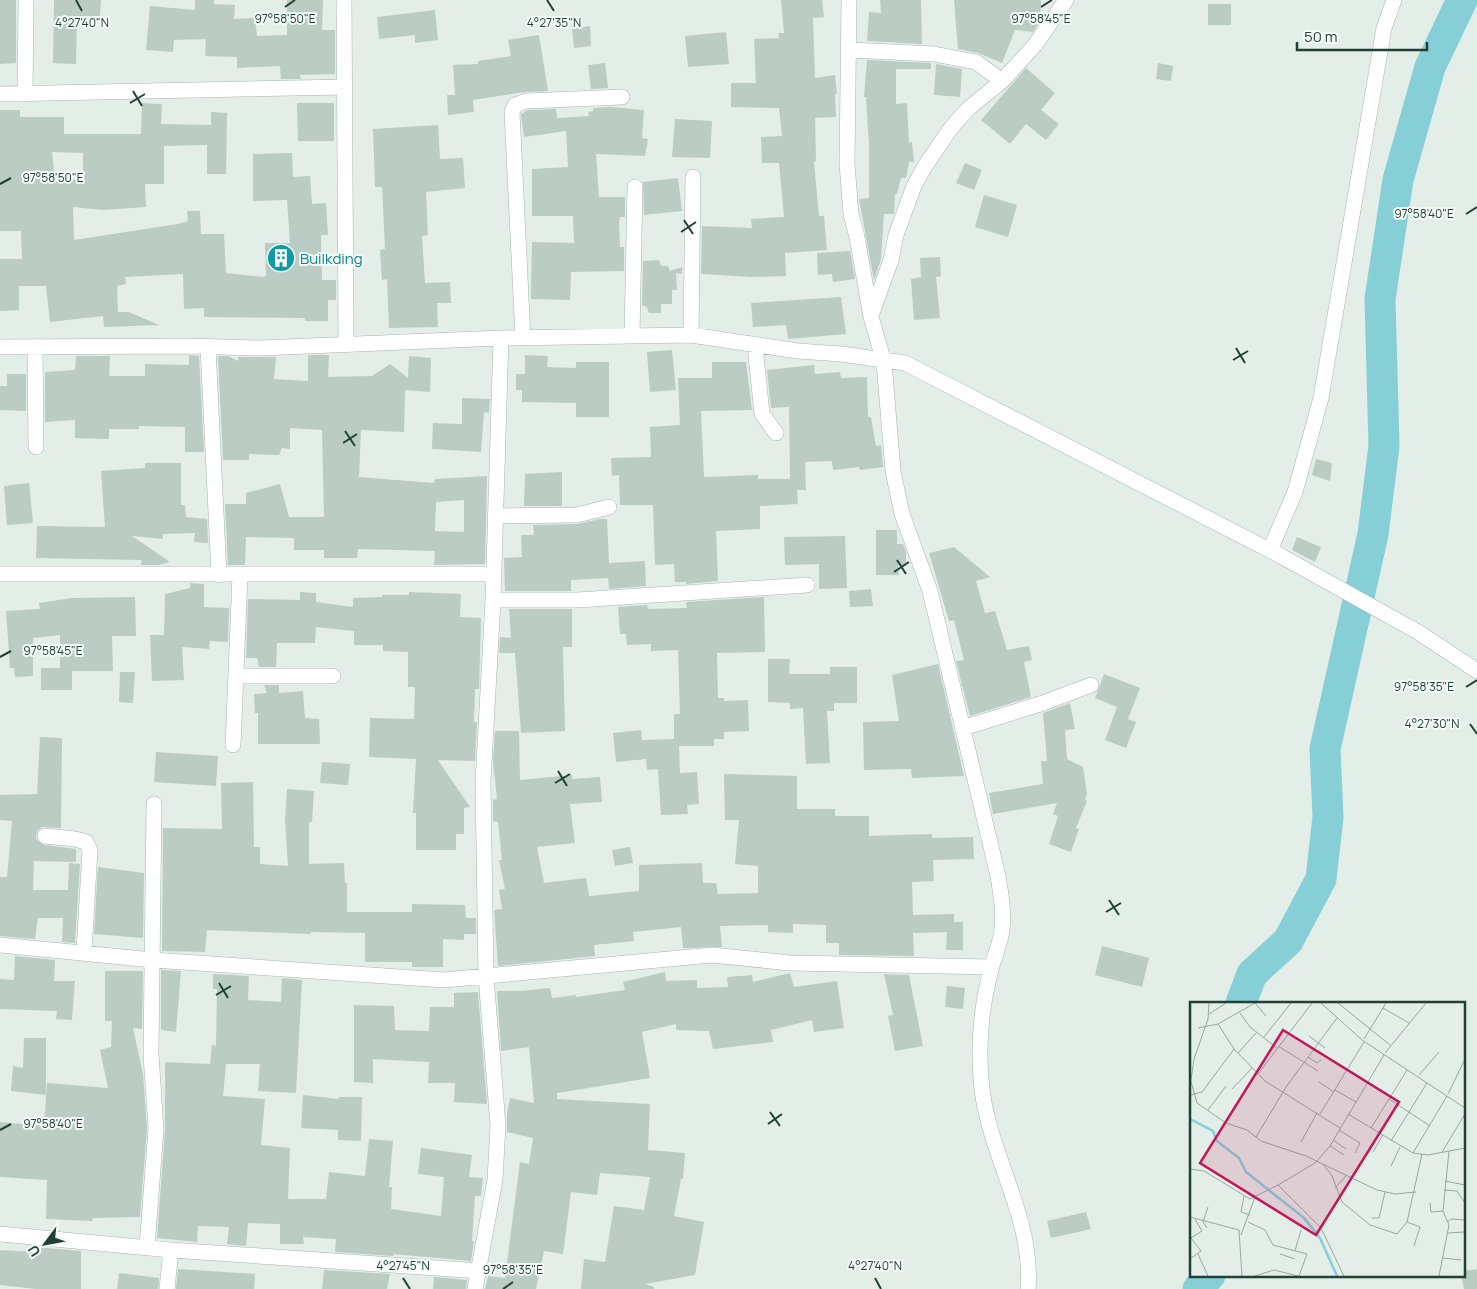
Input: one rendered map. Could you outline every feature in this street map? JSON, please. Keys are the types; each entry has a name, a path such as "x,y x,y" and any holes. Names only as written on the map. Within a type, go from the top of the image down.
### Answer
{"street":[{"path":"25,94 26,0"},
{"path":"344,0 346,344"},
{"path":"849,0 847,164 851,214 857,237 871,317 884,362 897,494 930,591 998,876 1003,908 1002,930 991,967 982,1018 981,1079 985,1109 1022,1223 1028,1289"},
{"path":"871,317 891,260 896,235 914,186 925,166 957,122 1002,80 1035,45 1066,0"},
{"path":"1276,553 1321,398 1384,28 1394,0"},
{"path":"849,50 934,54 976,62 1002,80"},
{"path":"0,94 344,87"},
{"path":"523,338 512,112 515,105 526,100 622,97"},
{"path":"691,335 694,177"},
{"path":"632,336 634,187"},
{"path":"0,347 260,348 501,338 691,335 798,351 841,354 884,362 905,363 1276,553 1418,632 1477,671"},
{"path":"475,1289 480,1271 495,1180 498,1125 486,977 483,782 493,600 492,574 501,338"},
{"path":"755,345 762,414 776,433"},
{"path":"35,347 36,447"},
{"path":"208,347 219,575"},
{"path":"494,516 577,515 608,507"},
{"path":"0,574 492,574"},
{"path":"232,745 240,575"},
{"path":"493,600 578,600 807,585"},
{"path":"236,676 333,676"},
{"path":"963,728 1019,711 1091,685"},
{"path":"147,1247 156,1130 151,1054 154,804"},
{"path":"45,836 86,842 90,850 84,952"},
{"path":"0,945 153,960 444,980 712,955 790,963 991,967"},
{"path":"0,1234 171,1250 480,1271"},
{"path":"167,1289 171,1250"}],"building":[{"path":"0,0 16,0 16,63 0,64"},
{"path":"54,0 101,0 100,16 77,16 76,64 53,63"},
{"path":"195,0 214,0 214,4 235,5 234,19 255,18 257,36 287,35 287,0 323,0 322,30 335,30 335,74 300,75 301,79 281,79 280,66 237,68 237,57 205,56 206,39 174,40 173,52 146,50 150,6 195,10"},
{"path":"781,0 822,0 824,17 813,18 815,78 835,75 837,94 835,94 836,117 815,118 816,161 814,162 819,216 824,216 827,250 785,253 786,276 752,277 701,274 702,226 752,228 751,219 784,217 779,163 762,163 761,137 782,136 779,108 731,107 731,83 756,83 754,39 779,38 778,33 784,33"},
{"path":"880,0 921,0 922,44 867,41 869,12 881,13"},
{"path":"954,0 1041,0 1040,21 1033,32 1015,30 1002,63 978,53 958,49"},
{"path":"1208,4 1231,4 1231,25 1208,25"},
{"path":"435,10 438,40 415,43 415,35 379,39 377,17"},
{"path":"590,26 591,46 574,48 572,29"},
{"path":"726,32 729,64 688,67 685,36"},
{"path":"539,35 548,91 525,92 473,100 474,112 448,115 447,95 455,95 453,65 478,64 478,61 511,56 508,40"},
{"path":"867,60 931,63 931,69 896,69 896,104 907,103 909,143 912,142 914,162 909,162 906,178 901,178 897,194 895,194 894,214 884,214 881,259 874,280 859,199 869,198 869,145 866,97 864,97"},
{"path":"605,63 608,88 591,89 588,65"},
{"path":"1158,63 1173,66 1171,81 1156,79"},
{"path":"936,64 962,69 960,97 934,95"},
{"path":"1026,68 1055,93 1041,110 1059,124 1046,140 1026,124 1010,144 981,120"},
{"path":"142,103 162,104 161,124 211,125 211,112 227,113 226,174 207,174 207,145 164,146 164,184 145,184 146,207 102,210 73,207 74,240 178,224 188,221 187,211 200,211 201,234 224,234 226,273 264,277 266,275 265,243 290,243 287,200 253,201 253,154 292,153 293,177 310,176 312,204 326,203 328,235 321,235 322,280 336,280 336,300 328,300 328,321 305,321 305,318 204,317 204,308 184,309 183,274 125,277 126,284 117,286 118,312 129,312 159,325 104,327 103,316 50,322 46,286 19,286 19,310 0,311 0,259 22,259 21,231 0,231 0,110 20,110 20,117 64,117 64,134 141,134","holes":["52,152 83,153 83,179 55,181"]},
{"path":"297,103 334,103 334,141 298,141"},
{"path":"610,107 644,110 642,138 648,139 645,156 596,154 599,197 625,197 625,217 620,217 619,221 620,247 624,247 624,271 571,272 570,300 531,299 532,242 574,243 573,216 532,216 532,169 568,167 566,131 524,137 521,114 528,110 556,109 557,118 589,116 588,112 593,111 593,108"},
{"path":"675,119 712,121 710,158 672,157"},
{"path":"438,125 440,159 463,158 465,188 426,192 428,235 422,236 425,283 450,282 451,303 437,303 438,327 389,328 387,279 382,280 380,250 385,249 382,187 375,187 373,129"},
{"path":"965,163 982,170 974,190 956,183"},
{"path":"678,178 682,211 644,215 643,182"},
{"path":"984,195 1017,205 1008,237 975,227"},
{"path":"850,251 855,279 833,282 832,274 818,275 817,253"},
{"path":"940,257 941,276 936,277 940,318 914,320 911,279 921,277 920,258"},
{"path":"659,260 661,266 668,266 670,271 682,267 682,274 676,273 677,290 672,290 672,304 661,304 661,313 649,313 647,307 642,305 643,261"},
{"path":"841,297 846,334 788,339 786,325 753,327 751,303"},
{"path":"672,350 676,390 650,392 647,352"},
{"path":"189,355 199,356 204,452 185,452 185,427 139,426 139,429 109,429 109,439 75,438 75,420 45,422 45,372 75,370 76,356 110,356 109,376 145,376 145,364 189,365"},
{"path":"308,355 329,355 328,377 372,376 390,364 408,378 409,356 431,358 430,392 405,390 404,432 361,430 359,477 434,483 435,479 487,476 485,564 434,565 435,551 358,549 357,558 324,558 324,550 294,550 294,538 246,537 245,565 228,565 225,504 246,504 246,493 280,484 289,517 324,517 322,430 290,428 290,449 282,448 279,455 249,454 249,460 223,460 218,356 228,356 238,361 238,357 276,357 274,379 308,381","holes":["464,500 464,532 435,531 436,502"]},
{"path":"525,355 548,356 547,367 576,368 576,362 609,362 609,417 576,417 576,403 522,402 522,390 516,390 516,374 525,374"},
{"path":"712,362 746,362 752,410 701,411 704,477 758,475 758,479 790,479 789,407 771,408 767,370 814,365 815,374 840,372 841,378 867,377 868,417 871,417 876,446 881,445 883,467 860,470 859,467 833,470 832,461 805,462 806,490 797,490 798,504 760,506 760,529 716,531 718,581 686,584 686,582 675,582 674,564 655,565 653,505 620,505 619,475 612,476 611,458 651,457 650,427 680,425 678,378 712,378"},
{"path":"7,374 26,374 26,411 0,410 0,386 7,386"},
{"path":"462,398 490,399 489,413 484,412 481,452 432,449 433,423 462,424"},
{"path":"1316,459 1332,463 1330,481 1312,475"},
{"path":"145,463 181,463 181,505 185,505 186,517 207,519 208,543 194,542 195,533 163,534 163,539 132,536 170,562 159,565 141,565 142,560 36,558 37,526 105,527 101,471 145,468"},
{"path":"562,472 562,506 524,506 525,474"},
{"path":"29,483 33,523 7,525 4,486"},
{"path":"607,519 609,563 645,561 646,586 609,589 608,578 571,580 571,591 505,591 504,558 522,557 521,535 534,535 533,525 577,524"},
{"path":"876,530 897,530 897,544 903,544 906,552 906,565 898,565 899,575 876,575"},
{"path":"845,536 847,588 819,589 819,564 785,565 784,537"},
{"path":"1297,537 1321,547 1315,562 1292,550"},
{"path":"954,547 990,577 976,581 985,613 995,611 1007,650 1029,646 1032,660 1024,662 1031,697 970,716 956,661 964,660 954,620 949,621 929,553"},
{"path":"190,583 204,584 204,607 229,608 228,642 210,641 209,649 182,647 184,680 152,681 150,635 164,635 165,594 190,588"},
{"path":"871,589 873,606 850,607 849,591"},
{"path":"300,592 316,593 316,602 353,607 353,598 409,595 409,592 461,594 460,617 481,618 479,689 475,689 474,722 477,722 475,761 438,760 470,807 464,808 464,834 456,834 456,850 416,850 416,813 413,813 416,759 369,757 370,718 414,719 415,687 408,687 408,652 383,651 383,645 354,645 354,631 316,627 315,643 277,643 276,667 259,667 257,658 246,658 248,599 300,600"},
{"path":"135,597 136,636 112,636 113,671 72,671 72,690 41,690 41,668 60,668 60,635 33,638 33,676 15,677 14,668 10,668 6,611 40,609 39,603 72,598"},
{"path":"764,597 765,652 717,653 718,698 724,698 724,701 748,700 749,731 724,732 724,739 714,739 714,746 679,746 680,773 697,772 699,804 687,805 688,814 661,815 658,769 647,770 646,759 616,762 613,733 641,730 642,740 674,739 674,714 680,714 678,650 651,651 651,644 627,645 626,634 620,634 618,607 647,605 648,609 687,608 686,602"},
{"path":"509,609 572,609 572,647 563,647 565,731 521,733 515,653 499,653 500,637 511,638"},
{"path":"768,659 790,659 789,674 830,674 830,667 857,667 857,703 834,703 834,711 827,711 830,763 806,764 803,708 790,709 790,703 768,702"},
{"path":"938,664 964,776 912,778 911,769 864,770 863,722 899,721 892,675"},
{"path":"120,672 135,672 133,703 119,702"},
{"path":"1104,674 1140,688 1128,719 1136,722 1126,748 1105,740 1117,707 1095,698"},
{"path":"264,685 279,685 279,693 303,691 305,718 319,719 320,744 258,744 258,713 255,713 254,694 267,693"},
{"path":"1070,703 1075,729 1065,730 1067,759 1083,767 1087,794 1085,800 1087,801 1076,828 1079,829 1071,852 1049,844 1058,816 1053,814 1057,803 993,814 989,793 1043,784 1041,761 1047,761 1043,713"},
{"path":"495,731 519,731 520,780 572,775 572,779 600,777 602,802 570,804 575,843 537,847 544,883 586,878 589,896 639,891 639,865 702,863 703,883 716,883 718,894 758,893 758,866 735,864 739,820 725,820 724,774 797,776 797,809 835,809 835,816 869,816 869,836 932,834 932,838 973,837 974,859 933,860 934,881 912,882 913,915 954,914 954,922 963,922 963,950 946,950 947,932 913,933 914,956 839,955 839,943 826,943 826,925 793,924 793,933 768,932 768,925 720,926 722,947 683,948 681,927 633,932 634,941 594,945 595,956 498,966 494,910 502,909 499,890 505,889 499,860 502,860 498,822 493,821 493,800 497,799 493,762"},
{"path":"40,737 62,738 61,828 42,827 37,831 36,839 44,845 76,849 76,862 34,861 33,890 68,890 69,863 80,864 75,943 62,942 63,918 38,918 35,939 0,936 0,877 7,877 12,821 0,820 0,795 37,794"},
{"path":"156,752 218,756 216,786 154,782"},
{"path":"322,762 350,764 348,785 320,783"},
{"path":"253,782 254,847 260,847 260,864 288,866 285,820 287,789 314,791 312,822 309,822 309,864 344,863 345,883 347,883 347,912 412,912 412,904 465,905 466,918 476,918 476,934 464,934 464,940 443,939 443,967 412,967 412,962 365,962 365,933 311,932 311,934 207,930 205,952 162,951 163,828 222,829 221,783"},
{"path":"630,847 633,863 615,866 612,850"},
{"path":"98,867 144,873 143,938 94,934"},
{"path":"1102,946 1149,958 1142,987 1095,975"},
{"path":"15,956 55,960 54,981 75,981 72,1020 56,1019 57,1011 0,1009 0,979 14,980"},
{"path":"161,970 181,971 176,1032 161,1030"},
{"path":"105,971 143,971 142,1029 133,1028 143,1074 147,1129 140,1217 93,1218 92,1221 46,1219 47,1180 0,1177 0,1122 44,1126 47,1083 108,1088 100,1050 111,1047 112,1021 105,1021"},
{"path":"665,972 666,981 697,980 697,988 728,987 727,977 752,975 753,982 790,973 794,987 837,981 844,1028 814,1032 812,1020 771,1030 773,1042 713,1049 709,1031 676,1030 676,1024 642,1032 650,1078 557,1093 557,1099 650,1104 648,1150 685,1153 683,1179 681,1179 674,1216 704,1222 695,1275 645,1284 654,1287 654,1289 581,1289 584,1259 605,1262 614,1206 644,1210 650,1177 600,1173 597,1195 571,1192 563,1254 544,1251 536,1289 485,1289 488,1276 505,1278 520,1162 529,1164 533,1138 507,1132 507,1114 510,1098 534,1103 529,1047 501,1051 497,991 550,988 552,998 576,995 576,997 625,990 623,982"},
{"path":"213,974 249,976 248,1000 281,1002 282,978 302,980 296,1093 258,1091 260,1064 226,1064 223,1096 265,1099 261,1145 290,1148 288,1199 326,1199 329,1172 365,1176 369,1139 393,1141 389,1187 392,1187 391,1209 441,1216 444,1177 418,1174 421,1148 472,1155 469,1177 483,1178 481,1196 475,1196 472,1241 474,1241 471,1261 393,1254 393,1256 335,1252 336,1239 303,1237 304,1244 280,1244 280,1224 248,1223 246,1246 227,1244 229,1227 198,1226 197,1242 157,1238 165,1130 165,1062 210,1064 212,1045 216,1046 217,989 213,989"},
{"path":"884,974 909,975 923,1046 895,1051 888,1016 893,1015"},
{"path":"947,986 965,988 963,1009 945,1007"},
{"path":"478,992 487,1104 454,1102 455,1083 428,1083 429,1062 373,1059 373,1083 354,1082 354,1005 394,1006 395,1030 429,1031 430,1007 454,1007 454,993"},
{"path":"24,1038 46,1038 46,1095 11,1091 13,1066 23,1068"},
{"path":"303,1095 339,1099 339,1097 362,1097 361,1141 338,1140 338,1130 301,1128"},
{"path":"1086,1212 1091,1229 1051,1238 1047,1221"},
{"path":"36,1247 81,1251 81,1289 36,1289 0,1285 0,1250 36,1252"},
{"path":"178,1269 255,1274 254,1289 176,1289"},
{"path":"1477,1269 1477,1289 1464,1289 1461,1276 1464,1276 1464,1271"},
{"path":"324,1270 390,1274 387,1289 322,1289"},
{"path":"119,1273 159,1278 158,1289 117,1289"},
{"path":"434,1277 467,1280 466,1289 433,1289"}],"waterway":[{"path":"1241,1002 1252,974 1288,941 1321,879 1328,817 1325,749 1373,534 1384,446 1380,299 1398,180 1430,67 1462,0"},
{"path":"1198,1289 1209,1276"}],"place":[{"name":"Builkding","path":"281,258"}]}
